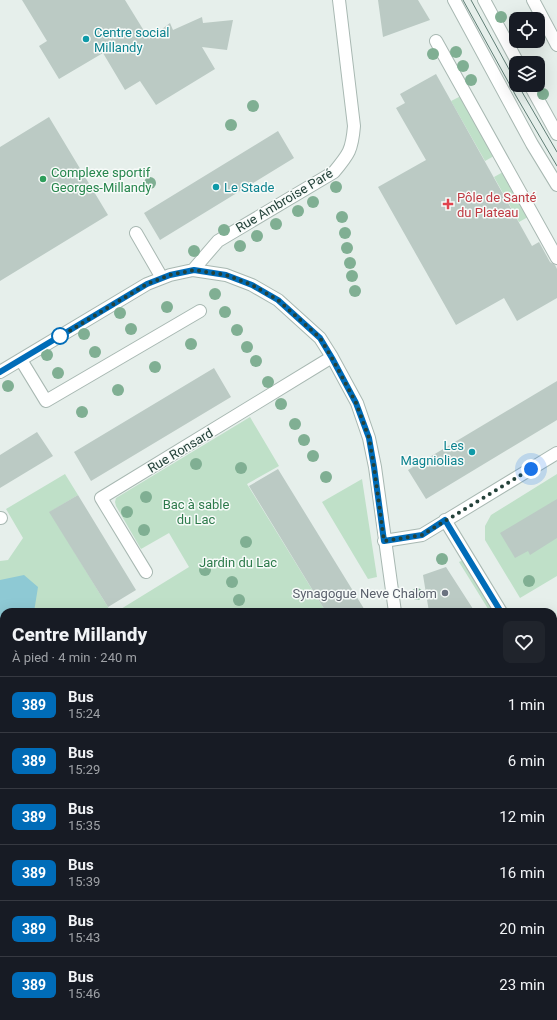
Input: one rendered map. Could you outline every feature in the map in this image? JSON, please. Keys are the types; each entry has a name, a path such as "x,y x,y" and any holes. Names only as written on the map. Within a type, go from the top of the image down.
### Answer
{"street":[{"name":"Rue Ambroise Paré","path":"194,270 218,241 334,172 348,155 354,126 339,0"},
{"path":"454,0 557,185"},
{"path":"484,0 514,56"},
{"path":"533,0 557,45"},
{"path":"436,41 557,258"},
{"path":"534,92 557,134"},
{"path":"136,233 162,278"},
{"path":"0,372 147,284 162,278 194,270 226,275 252,285 278,300 320,338 356,403 369,438 394,608"},
{"path":"21,360 46,401 200,311"},
{"name":"Rue Ronsard","path":"146,572 101,498 332,358"},
{"path":"384,541 422,535 557,453"},
{"path":"445,520 499,608"}],"green space":[{"path":"461,96 494,156 485,161 451,101"},
{"path":"503,172 528,217 519,222 494,177"},
{"name":"Jardin du Lac","path":"250,417 279,466 247,484 324,608 122,608 189,567 169,533 141,549 116,506 116,498"},
{"path":"65,474 78,495 50,512 109,608 0,608 0,561 8,560 23,538 6,509"},
{"path":"557,474 557,576 520,598 485,540 485,526 491,515"},
{"path":"362,479 377,577 368,579 322,502"},
{"path":"463,560 493,608 488,608 459,562"}],"water":[{"path":"24,575 38,587 35,608 0,608 0,580"}],"building":[{"path":"22,0 125,0 149,39 170,23 173,30 202,17 203,23 233,20 227,50 202,47 215,69 156,105 140,81 125,90 103,53 59,79 39,46 47,41"},
{"path":"378,0 418,0 430,20 383,37"},
{"name":"Pôle de Santé du Plateau","path":"436,74 532,246 539,242 550,262 555,265 557,269 557,298 517,321 504,298 456,325 378,187 426,160 396,108 405,103 400,94"},
{"name":"Complexe sportif Georges-Millandy","path":"49,117 108,215 0,281 0,147"},
{"name":"Le Stade","path":"278,131 294,158 160,240 144,213"},
{"path":"214,368 231,397 91,481 74,452"},
{"name":"Les Magniolias","path":"557,381 557,420 426,499 408,470"},
{"path":"37,432 53,456 0,488 0,455"},
{"path":"278,469 364,608 324,608 249,486"},
{"path":"78,495 136,590 108,607 49,512"},
{"path":"557,499 557,538 530,555 528,551 515,558 500,533"},
{"name":"Synagogue Neve Chalom","path":"446,567 472,608 428,608 423,575"}],"tram line":[{"path":"463,0 557,166"},
{"path":"471,0 509,69"},
{"path":"522,92 557,152"}],"bus line":[{"name":"389","path":"0,372 147,284 170,275 194,270 226,275 252,285 278,300 320,338 356,403 369,438 384,541 422,535 445,520 499,608"}],"place":[{"name":"Centre social Millandy","path":"86,39"},
{"name":"Complexe sportif Georges-Millandy","path":"43,179"},
{"name":"Le Stade","path":"216,187"},
{"name":"Pôle de Santé du Plateau","path":"448,204"},
{"name":"Les Magniolias","path":"472,452"},
{"name":"Synagogue Neve Chalom","path":"445,593"}],"route":[{"path":"60,336 56,339 147,284 170,275 194,270 226,275 252,285 278,300 320,338 356,403 369,438 384,541 422,535 531,469"}],"park label":[{"name":"Bac à sable du Lac","path":"196,512"}]}
